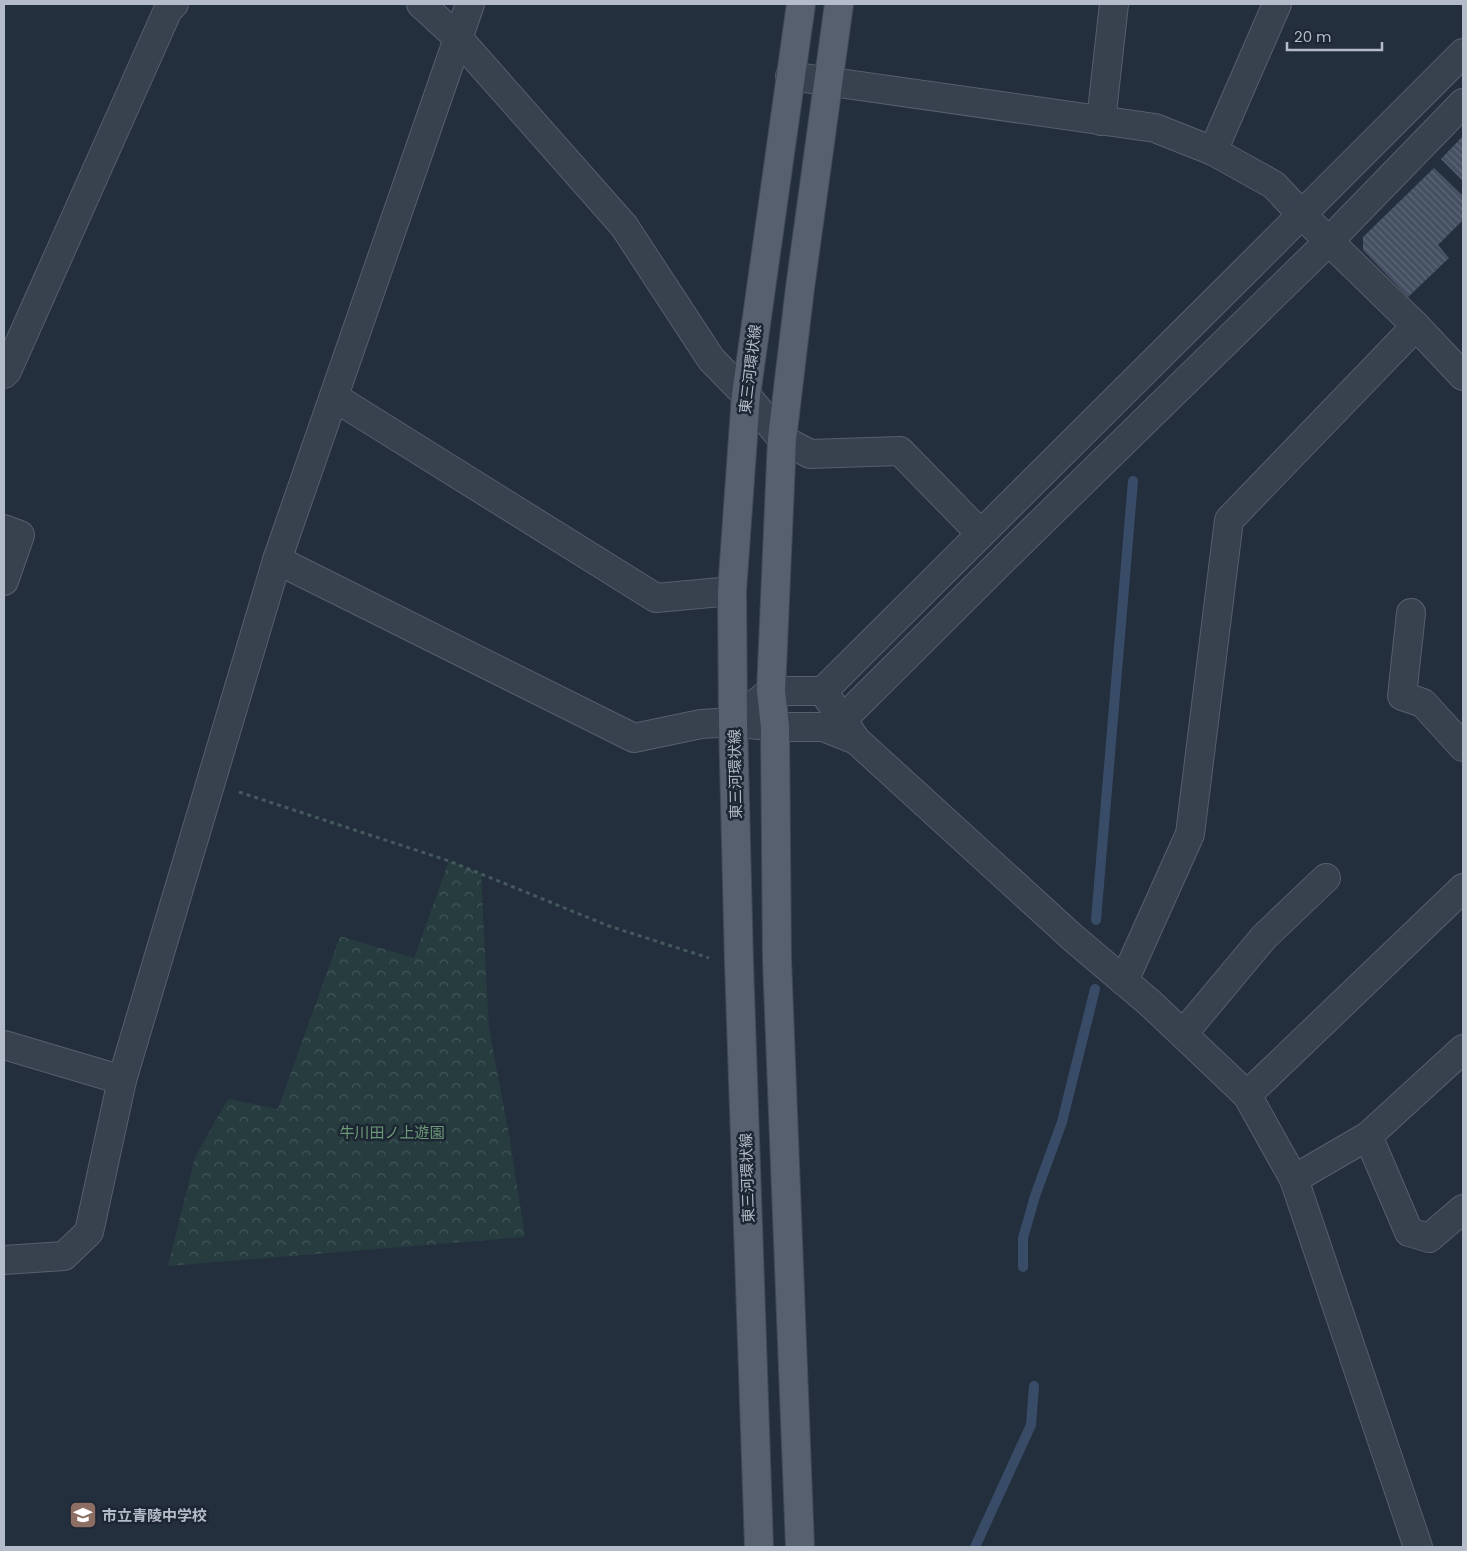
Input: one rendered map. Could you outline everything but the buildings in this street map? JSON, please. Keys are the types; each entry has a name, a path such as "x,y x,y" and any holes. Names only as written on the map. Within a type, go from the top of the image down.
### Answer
{"main road":[{"name":"東三河環状線","path":"759,1547 739,963 732,591 746,395 801,4"},
{"path":"800,1547 777,960 775,727 771,691 782,439 800,288 839,4"}],"street":[{"path":"4,374 7,371 168,10 174,4"},
{"path":"421,4 458,38 624,226 711,359 746,395 782,439 810,454 900,451 980,533"},
{"path":"4,1260 64,1256 89,1232 122,1080 277,560 470,4"},
{"path":"1100,121 1114,4"},
{"path":"1213,151 1277,4"},
{"path":"733,722 771,691 823,691 1463,53"},
{"path":"790,76 1155,128 1213,151 1274,185 1302,215 1416,326 1463,376"},
{"path":"850,729 1017,546 1329,241 1463,103"},
{"path":"1124,981 1190,834 1229,520 1416,326"},
{"path":"334,397 656,598 732,591"},
{"path":"4,529 20,534 4,581"},
{"path":"277,560 634,738 701,724 733,722 775,727 850,729"},
{"path":"1411,613 1402,696 1423,703 1463,747"},
{"path":"823,691 850,729 1072,937 1150,1003 1247,1095 1294,1179 1418,1547"},
{"path":"1183,1034 1264,937 1326,878"},
{"path":"1247,1095 1463,888"},
{"path":"4,1045 122,1080"},
{"path":"1294,1179 1368,1136 1463,1049"},
{"path":"1368,1136 1409,1232 1429,1238 1463,1209"}],"path":[{"path":"211,782 262,801 449,861 610,926 716,960 739,963"}],"green space":[{"name":"牛川田ノ上遊園","path":"449,861 481,874 489,1029 509,1134 525,1237 168,1266 195,1157 228,1099 278,1109 340,936 414,958"}],"waterway":[{"path":"1096,920 1133,481"},
{"path":"1023,1267 1023,1238 1035,1196 1062,1122 1095,989"},
{"path":"975,1547 1031,1425 1034,1386"}],"place":[{"name":"市立青陵中学校","path":"83,1515"}]}
